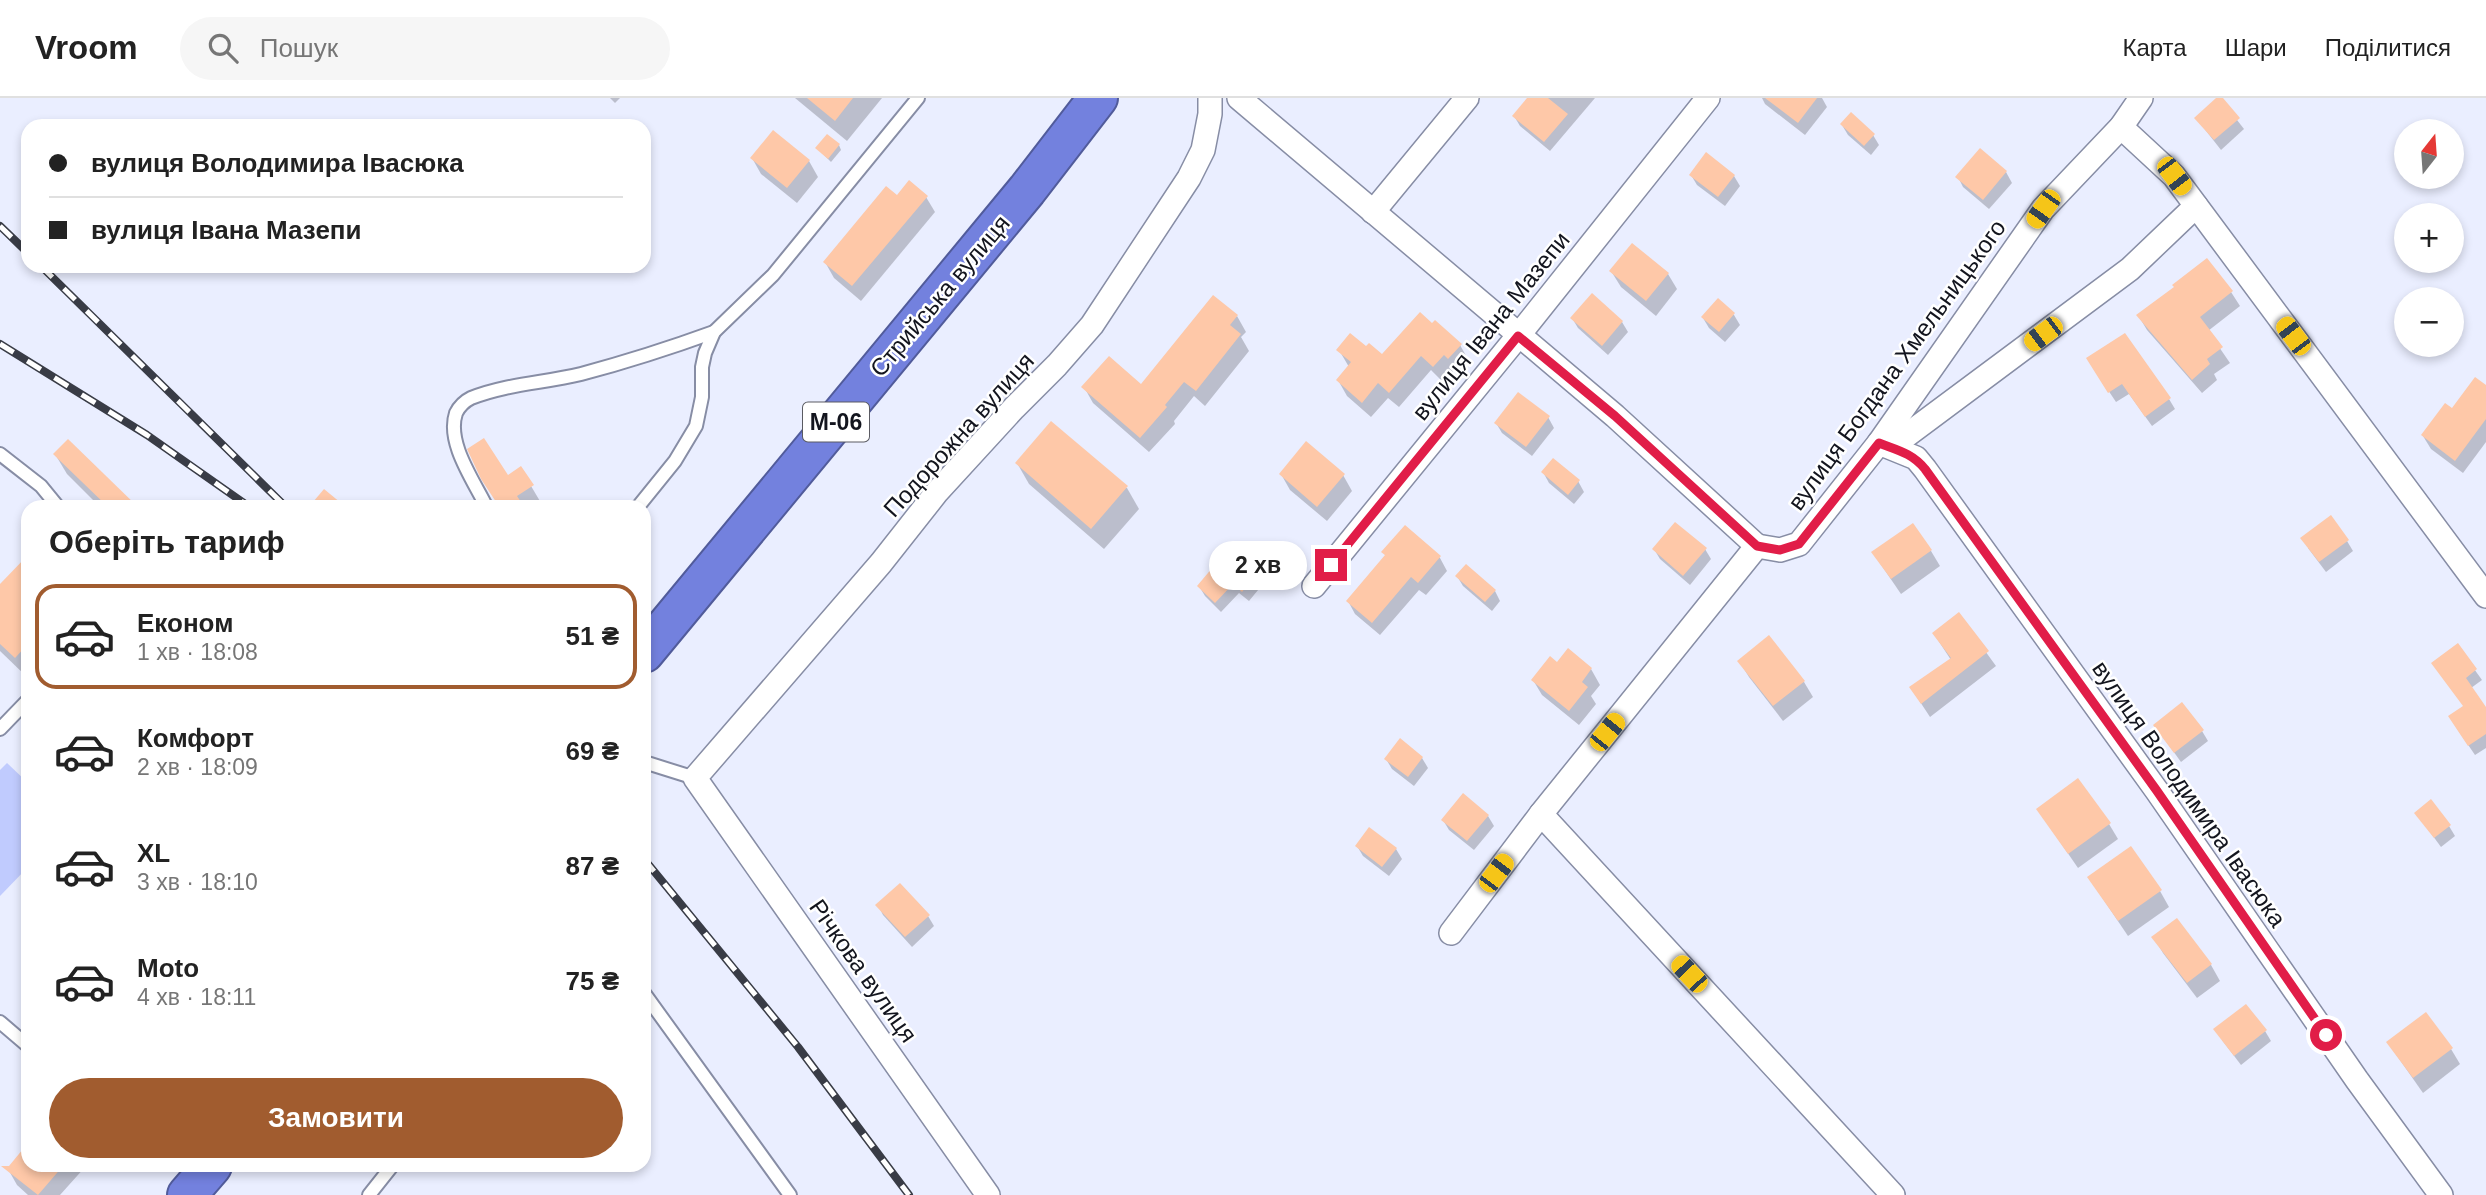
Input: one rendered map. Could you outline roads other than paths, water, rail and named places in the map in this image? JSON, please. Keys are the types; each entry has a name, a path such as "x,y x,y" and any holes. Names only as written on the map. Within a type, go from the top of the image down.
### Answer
{"highway":[{"name":"Стрийська вулиця","path":"651,645 1027,190 1098,98"},
{"path":"187,1195 207,1172"}],"street":[{"name":"Подорожна вулиця","path":"695,778 881,563 937,492 1057,365 1091,325 1167,214 1194,168 1203,150 1210,114 1210,98"},
{"path":"1240,98 1615,416 1757,546 1541,814 1451,933"},
{"path":"1373,212 1467,98"},
{"name":"вулиця Івана Мазепи","path":"1314,586 1708,98"},
{"name":"вулиця Богдана Хмельницького","path":"1757,546 1780,550 1799,544 1885,445 2043,209 2121,127 2141,98"},
{"path":"2121,127 2174,176 2486,596"},
{"path":"1885,445 2130,269 2196,206"},
{"name":"вулиця Володимира Івасюка","path":"1885,445 1916,458 1925,469 2157,791 2357,1080 2441,1195"},
{"name":"Річкова вулиця","path":"695,778 988,1195"},
{"path":"1541,814 1893,1195"}],"lane":[{"path":"643,500 675,461 696,426 702,397 702,367 714,332 773,275 918,98"},
{"path":"483,500 459,450 455,435 457,410 467,400 493,390 579,374 663,351 714,332"},
{"path":"0,454 41,486 52,500"},
{"path":"0,729 21,707"},
{"path":"651,764 695,778"},
{"path":"651,1003 790,1195"},
{"path":"0,1022 21,1040"},
{"path":"369,1195 387,1172"}],"railway":[{"path":"0,226 21,246"},
{"path":"48,273 279,500"},
{"path":"0,344 147,435 240,500"},
{"path":"651,868 798,1047 909,1195"}]}
